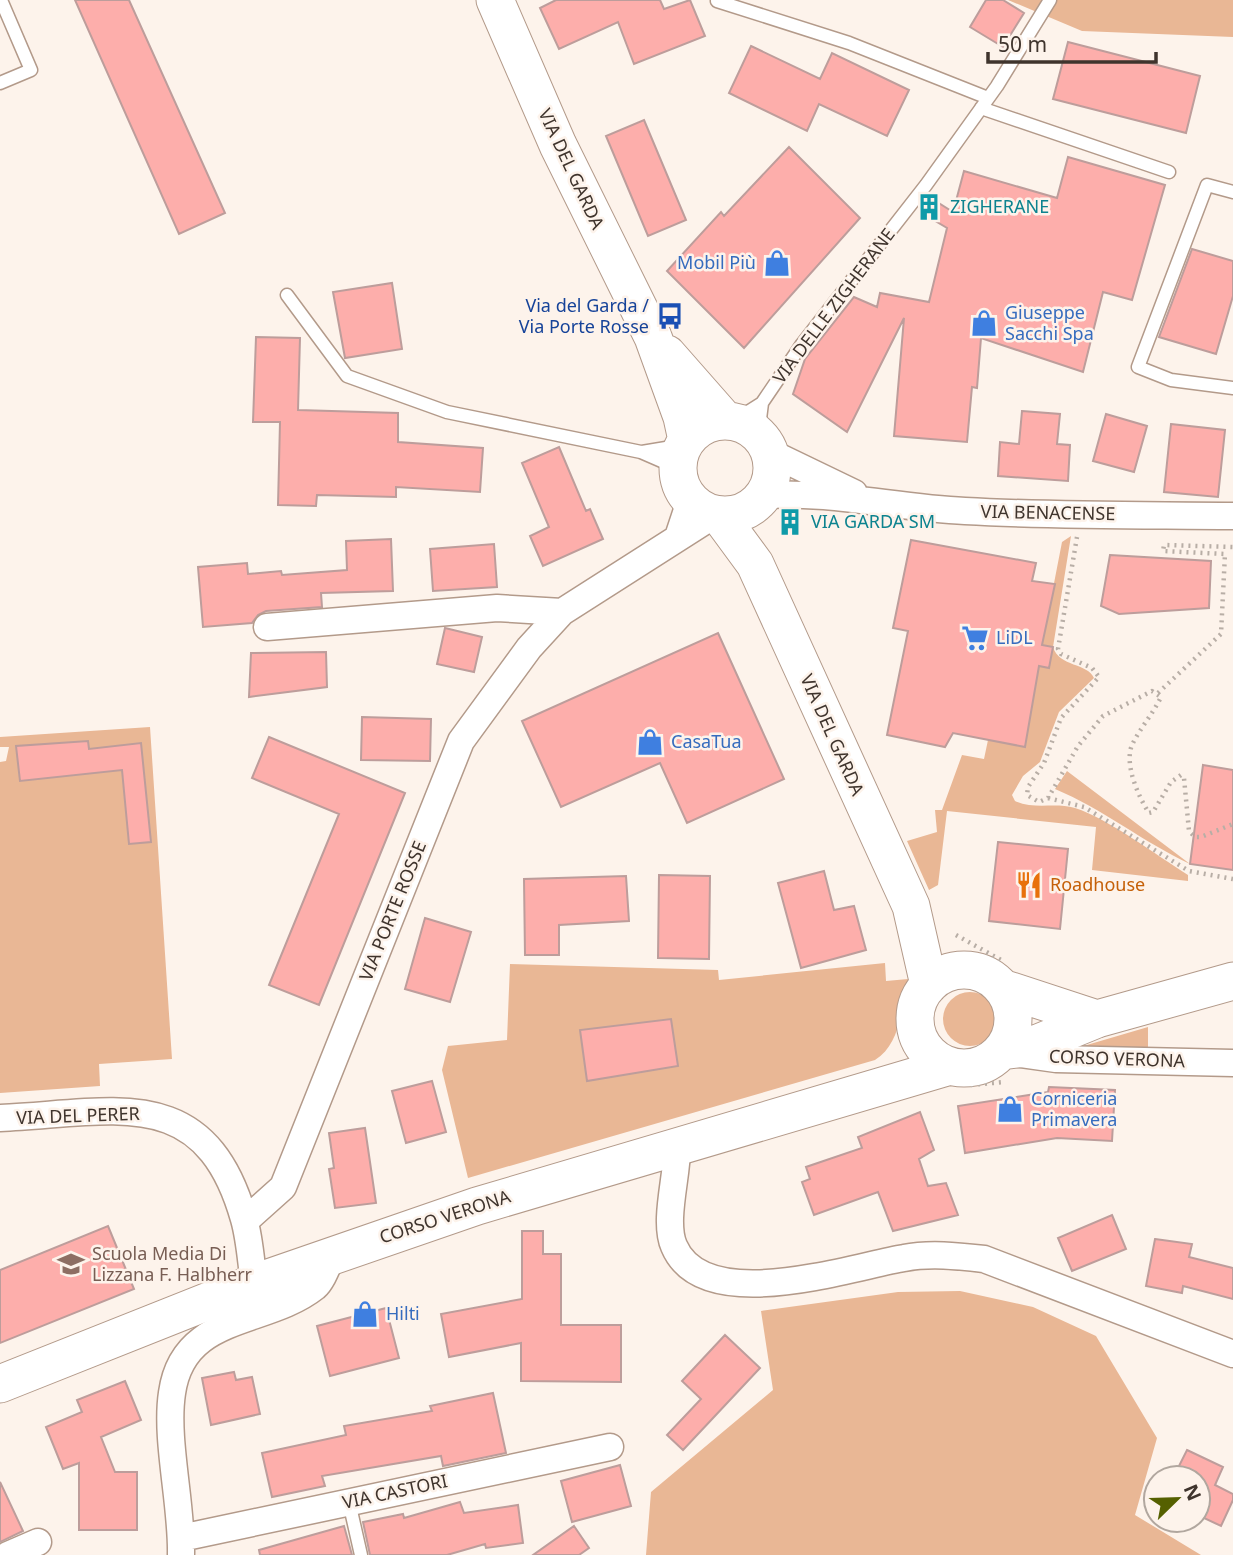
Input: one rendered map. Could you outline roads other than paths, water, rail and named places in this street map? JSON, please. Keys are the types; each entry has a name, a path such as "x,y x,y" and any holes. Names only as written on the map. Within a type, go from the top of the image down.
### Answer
{"main road":[{"name":"VIA DEL GARDA","path":"495,0 558,145 653,337 711,486 755,564 911,906 929,985"},
{"name":"VIA DEL GARDA","path":"653,337 749,426"},
{"path":"749,426 771,474 711,486 700,428 749,426"},
{"name":"VIA DEL GARDA","path":"911,906 944,944 994,974"},
{"path":"899,1079 917,1034 916,1008 929,985 954,971 994,974 1097,1019"},
{"path":"994,974 1012,1012 1012,1026 1001,1051"},
{"path":"917,1034 930,1054 950,1066 978,1066 1001,1051 1026,1048 1097,1019 1233,981"},
{"name":"CORSO VERONA","path":"0,1384 333,1254 477,1206 950,1066"}],"street":[{"path":"749,426 865,498"},
{"path":"711,486 865,498"},
{"name":"VIA PORTE ROSSE","path":"245,1221 283,1187 461,741 529,648 562,612 678,537 711,486"},
{"name":"VIA BENACENSE","path":"865,498 917,508 1080,515 1233,516"},
{"path":"267,627 497,608 562,612"},
{"name":"CORSO VERONA","path":"1001,1051 1056,1059 1233,1063"},
{"name":"VIA DEL PERER","path":"0,1118 136,1111 164,1115 183,1124 221,1160 245,1221 254,1283"},
{"path":"677,1146 670,1226 674,1247 688,1265 709,1276 769,1284 810,1279 906,1258 949,1255 984,1259 1233,1354"},
{"path":"181,1547 172,1394 184,1360 192,1348 221,1326 285,1302 316,1286 333,1254"},
{"name":"VIA CASTORI","path":"181,1547 349,1502 610,1447"},
{"path":"8,1555 38,1542"}],"lane":[{"path":"0,83 31,69 1,0"},
{"name":"VIA DELLE ZIGHERANE","path":"749,426 802,344 926,185 984,103 1050,0"},
{"path":"717,1 849,43 984,103 1169,172"},
{"path":"1233,192 1207,184 1138,367 1171,380 1233,388"},
{"path":"287,295 347,376 447,412 641,452 711,486"},
{"path":"641,452 711,486"},
{"path":"349,1502 361,1555"}],"place":[{"name":"ZIGHERANE","path":"929,207"},
{"name":"Mobil Più","path":"777,263"},
{"name":"Via del Garda / Via Porte Rosse","path":"670,316"},
{"name":"Giuseppe Sacchi Spa","path":"984,323"},
{"name":"VIA GARDA SM","path":"790,522"},
{"name":"LiDL","path":"975,638"},
{"name":"CasaTua","path":"650,742"},
{"name":"Roadhouse","path":"1029,885"},
{"name":"Corniceria Primavera","path":"1010,1109"},
{"name":"Scuola Media Di Lizzana F. Halbherr","path":"71,1264"},
{"name":"Hilti","path":"365,1314"}]}
